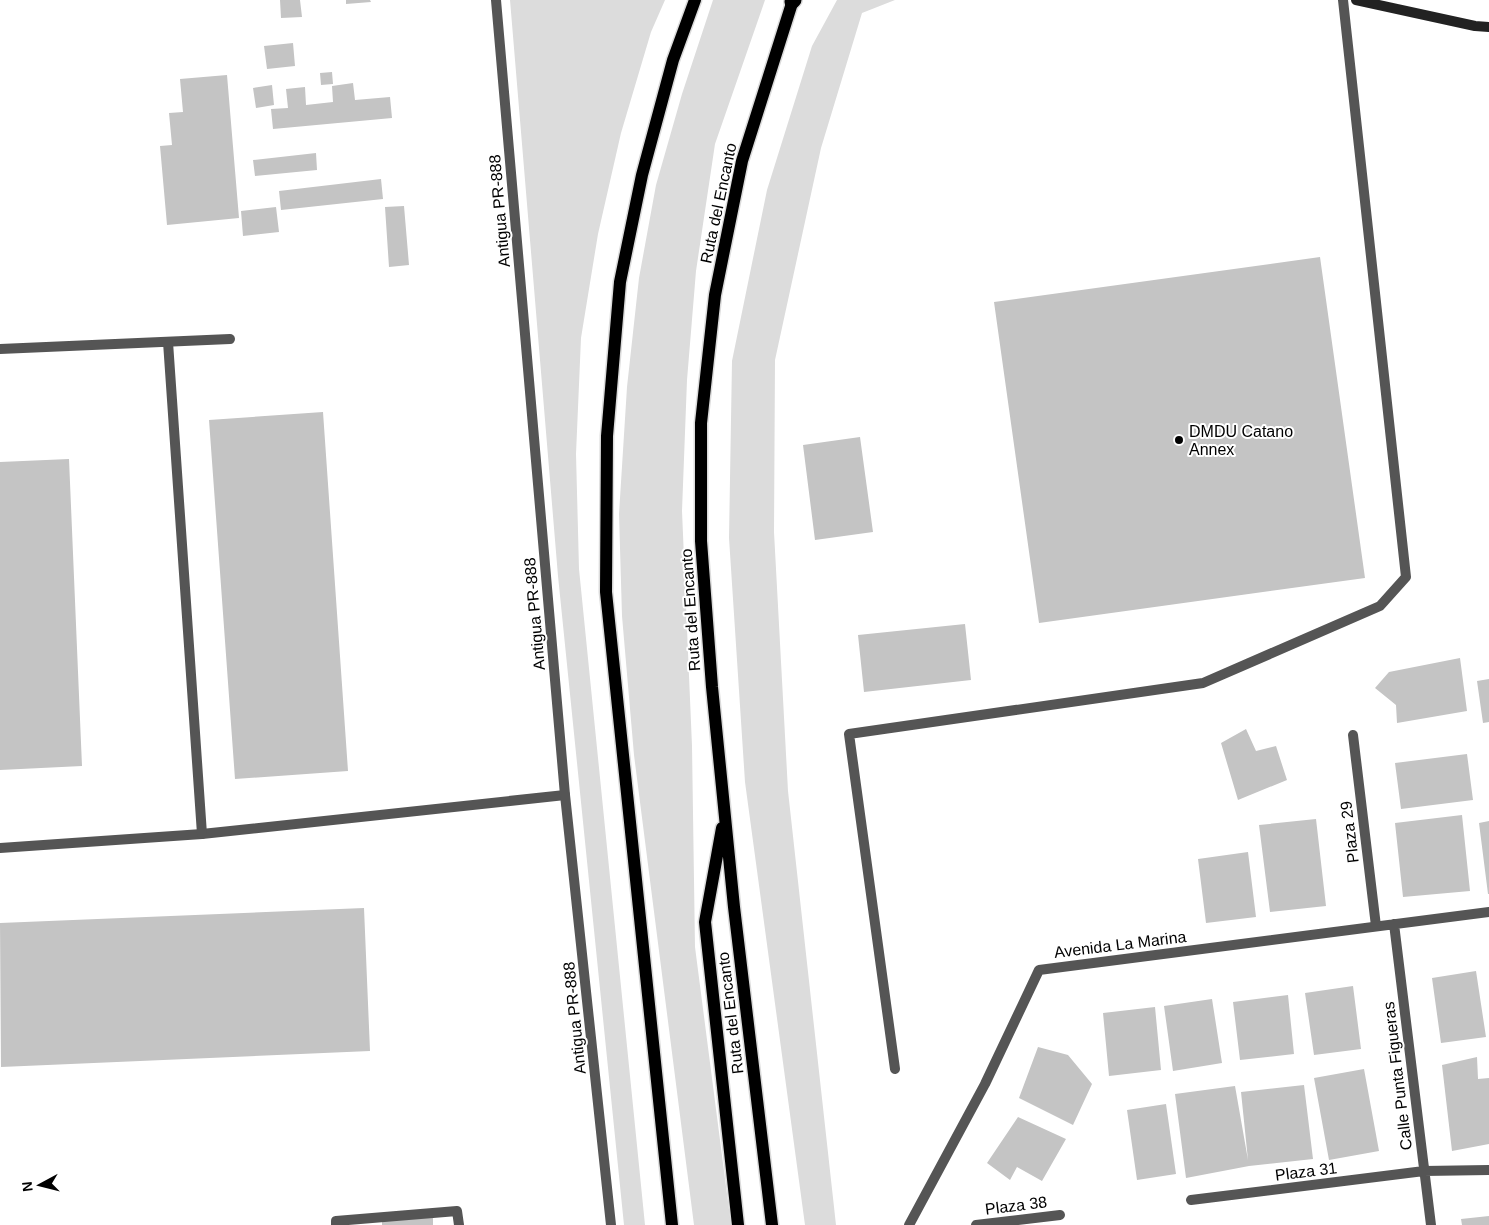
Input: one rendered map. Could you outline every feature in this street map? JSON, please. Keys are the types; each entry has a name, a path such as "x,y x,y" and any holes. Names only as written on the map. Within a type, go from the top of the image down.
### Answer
{"main road":[{"path":"672,1225 606,592 607,436 620,282 642,175 667,79 695,0"},
{"name":"Ruta del Encanto","path":"772,1225 712,687 701,542 701,422 715,295 742,161 793,1"},
{"path":"725,814 705,922 738,1225"}],"street":[{"name":"Antigua PR-888","path":"496,0 565,795 611,1225"},
{"path":"895,1069 849,734 1203,683 1380,606 1406,577 1343,0"},
{"path":"1356,0 1475,26 1489,27"},
{"path":"0,349 230,339"},
{"path":"168,342 202,834"},
{"name":"Plaza 29","path":"1353,735 1376,926"},
{"path":"0,848 202,834 565,795"},
{"name":"Avenida La Marina","path":"909,1225 985,1084 1039,970 1489,912"},
{"name":"Calle Punta Figueras","path":"1394,924 1431,1225"},
{"name":"Plaza 31","path":"1191,1200 1424,1171 1489,1170"},
{"path":"336,1225 336,1221 457,1211 459,1225"},
{"name":"Plaza 38","path":"976,1225 1060,1215"}],"shaded area":[{"path":"510,0 665,0 651,32 621,133 598,234 581,338 576,454 579,569 645,1225 624,1225 558,576"},
{"path":"713,0 765,0 715,144 696,271 687,380 682,511 692,746 695,947 731,1225 694,1225 634,755 622,616 619,514 627,387 639,278 656,185 682,94"},
{"path":"837,0 895,0 862,13 821,148 775,360 774,532 788,791 836,1225 805,1225 745,782 729,538 732,361 767,190 812,46"}],"building":[{"path":"280,0 300,0 302,17 281,18"},
{"path":"346,0 370,0 371,2 346,4"},
{"path":"293,43 295,66 267,69 264,46"},
{"path":"332,72 333,84 321,85 320,73"},
{"path":"227,75 239,218 167,225 160,146 172,145 169,113 183,112 180,79"},
{"path":"353,83 355,100 390,97 392,118 273,129 271,109 288,108 286,89 305,87 306,105 333,102 332,86"},
{"path":"272,85 274,105 256,108 253,88"},
{"path":"316,153 317,170 255,176 253,160"},
{"path":"381,179 383,199 281,210 279,191"},
{"path":"404,206 409,265 389,267 385,207"},
{"path":"276,207 279,232 243,236 241,211"},
{"name":"DMDU Catano Annex","path":"1320,257 1365,578 1039,623 994,302"},
{"path":"323,412 348,771 235,779 209,420"},
{"path":"860,437 873,532 815,540 803,445"},
{"path":"69,459 82,766 0,770 0,462"},
{"path":"965,624 971,680 864,692 858,635"},
{"path":"1460,658 1467,711 1397,723 1396,705 1375,688 1389,672"},
{"path":"1489,679 1489,722 1483,723 1477,681"},
{"path":"1246,729 1256,751 1276,746 1287,780 1238,800 1221,743"},
{"path":"1467,754 1473,800 1401,809 1395,763"},
{"path":"1462,815 1470,891 1403,897 1395,823"},
{"path":"1316,819 1326,906 1270,912 1259,825"},
{"path":"1489,821 1489,894 1488,894 1479,823"},
{"path":"1248,852 1256,917 1206,923 1198,859"},
{"path":"364,908 370,1051 1,1067 0,923"},
{"path":"1476,971 1486,1037 1441,1043 1432,978"},
{"path":"1353,986 1361,1049 1314,1055 1305,993"},
{"path":"1288,995 1294,1054 1240,1060 1233,1002"},
{"path":"1212,999 1222,1063 1173,1071 1164,1006"},
{"path":"1155,1007 1161,1070 1109,1076 1103,1013"},
{"path":"1038,1047 1068,1055 1092,1084 1073,1125 1019,1098"},
{"path":"1477,1057 1478,1079 1489,1078 1489,1144 1452,1151 1442,1065"},
{"path":"1364,1069 1379,1151 1329,1160 1314,1078"},
{"path":"1304,1085 1313,1159 1249,1166 1186,1178 1175,1094 1235,1086 1248,1160 1241,1092"},
{"path":"1166,1104 1176,1174 1137,1180 1127,1110"},
{"path":"1018,1117 1066,1139 1042,1181 1017,1167 1010,1180 987,1163"},
{"path":"1489,1216 1489,1225 1462,1225 1461,1219"},
{"path":"433,1217 433,1225 382,1225 382,1221"}],"place":[{"name":"DMDU Catano Annex","path":"1179,440"}]}
